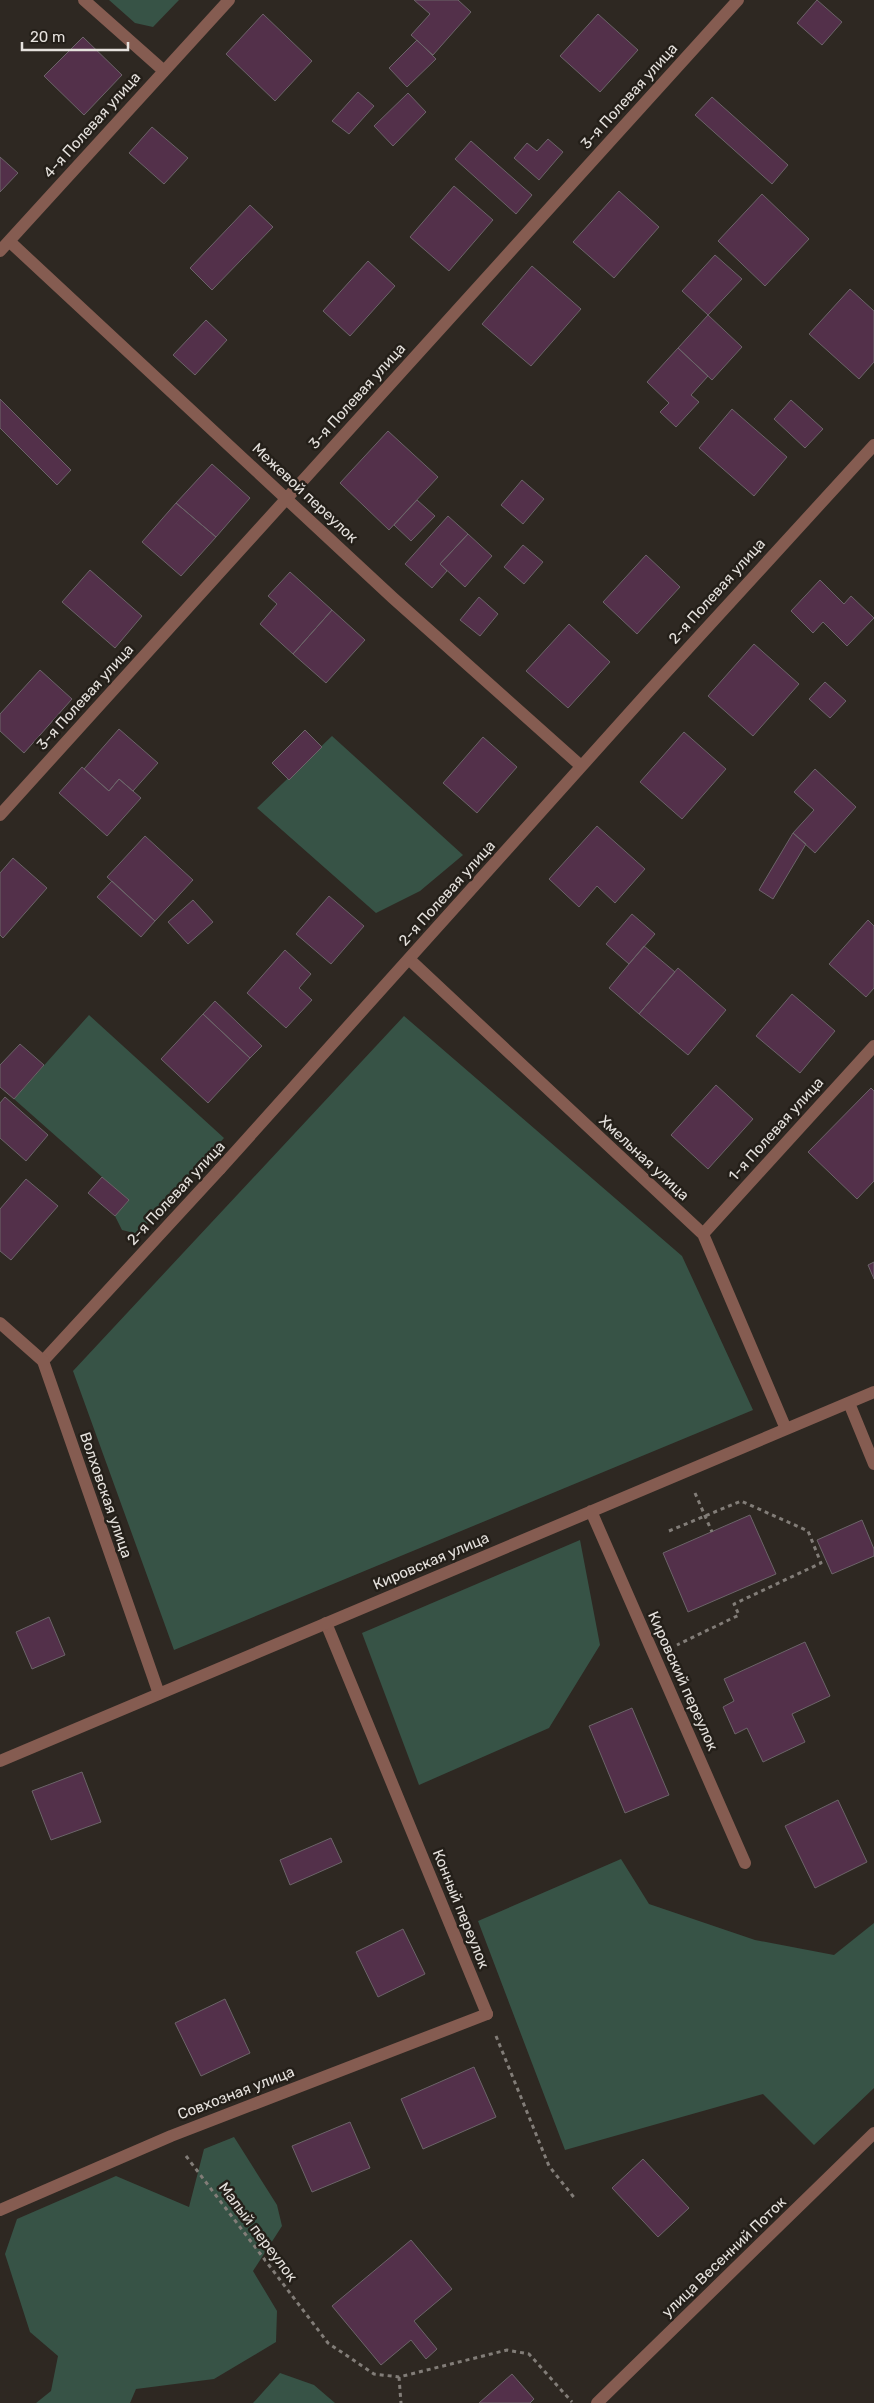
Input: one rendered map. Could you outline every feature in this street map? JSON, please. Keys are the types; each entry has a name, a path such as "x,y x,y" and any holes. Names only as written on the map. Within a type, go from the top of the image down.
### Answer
{"street":[{"path":"84,0 164,71"},
{"name":"4-я Полевая улица","path":"0,251 229,0"},
{"name":"3-я Полевая улица","path":"0,815 738,0"},
{"name":"Межевой переулок","path":"10,240 393,598 581,766"},
{"name":"2-я Полевая улица","path":"42,1361 410,960 581,766 874,444"},
{"name":"Хмельная улица","path":"410,960 702,1234 786,1429"},
{"name":"1-я Полевая улица","path":"702,1234 874,1046"},
{"name":"Волховская улица","path":"0,1322 42,1361 159,1694"},
{"name":"Кировская улица","path":"0,1761 874,1392"},
{"path":"849,1403 874,1464"},
{"name":"Кировский переулок","path":"591,1511 745,1863"},
{"name":"Конный переулок","path":"326,1623 487,2014"},
{"name":"Совхозная улица","path":"0,2210 171,2136 487,2014"},
{"name":"улица Весенний Поток","path":"597,2403 874,2133"}],"path":[{"path":"693,1487 712,1532"},
{"path":"669,1532 741,1501 808,1531 821,1563 734,1604 739,1616 677,1646"},
{"path":"487,2014 549,2166 576,2200"},
{"name":"Малый переулок","path":"171,2136 328,2343 374,2374 399,2377"},
{"path":"400,2403 399,2377 507,2350 529,2354 574,2403"}],"green space":[{"path":"109,0 179,0 153,27 135,23"},
{"path":"332,736 463,855 420,891 376,913 257,808"},
{"path":"89,1015 224,1138 138,1234 122,1230 115,1216 128,1200 14,1099"},
{"path":"404,1016 682,1256 753,1410 174,1650 73,1371"},
{"path":"580,1540 600,1645 549,1728 419,1785 362,1633"},
{"path":"621,1859 649,1904 755,1940 834,1955 874,1923 874,2088 814,2145 763,2094 565,2150 478,1921"},
{"path":"234,2137 277,2205 282,2226 253,2271 277,2311 276,2342 214,2379 136,2389 130,2403 36,2403 51,2391 58,2356 30,2332 5,2254 17,2219 116,2176 189,2207 204,2149"},
{"path":"280,2373 314,2385 335,2403 253,2403"}],"building":[{"path":"414,0 458,0 471,12 433,55 411,35 430,14"},
{"path":"817,0 842,22 822,45 797,23"},
{"path":"263,14 312,61 275,101 226,54"},
{"path":"598,14 638,50 600,92 560,56"},
{"path":"83,37 122,75 84,115 44,76"},
{"path":"417,40 436,59 407,87 389,68"},
{"path":"358,92 374,106 349,134 332,121"},
{"path":"408,93 426,112 393,146 374,126"},
{"path":"712,97 788,165 772,184 695,115"},
{"path":"152,127 188,158 164,184 129,153"},
{"path":"548,139 563,152 539,180 514,158 527,143 537,151"},
{"path":"471,141 532,195 516,214 455,159"},
{"path":"0,157 18,173 0,192"},
{"path":"454,186 493,220 449,271 410,237"},
{"path":"619,191 659,227 614,278 573,242"},
{"path":"762,194 809,239 765,286 718,241"},
{"path":"250,205 273,227 212,290 190,268"},
{"path":"715,255 742,279 708,315 682,291"},
{"path":"368,261 395,286 350,336 323,311"},
{"path":"532,266 581,309 531,366 482,324"},
{"path":"850,289 874,311 874,362 859,379 809,334"},
{"path":"708,315 742,347 712,380 678,348"},
{"path":"206,320 227,340 195,375 173,355"},
{"path":"678,348 708,376 691,395 699,402 676,427 660,412 669,403 647,382"},
{"path":"0,399 71,470 57,485 0,428"},
{"path":"791,400 823,429 805,448 774,419"},
{"path":"732,409 787,457 754,496 699,448"},
{"path":"388,431 438,477 389,530 340,483"},
{"path":"212,464 250,498 216,537 176,503"},
{"path":"522,480 544,499 523,524 501,505"},
{"path":"417,500 435,516 411,541 394,525"},
{"path":"176,503 216,537 181,576 142,542"},
{"path":"448,516 468,534 440,564 447,571 432,588 405,564"},
{"path":"468,534 492,556 465,587 440,564"},
{"path":"523,545 543,562 524,584 504,567"},
{"path":"646,555 680,587 637,634 603,602"},
{"path":"90,570 142,616 115,648 62,602"},
{"path":"290,572 332,610 293,654 260,624 277,604 268,596"},
{"path":"820,580 844,604 851,596 874,618 847,646 823,622 813,633 791,611"},
{"path":"479,597 498,614 480,636 460,620"},
{"path":"332,610 365,640 326,683 293,654"},
{"path":"569,624 610,662 568,708 526,671"},
{"path":"754,644 799,684 753,736 708,696"},
{"path":"40,670 72,699 24,753 0,731 0,714"},
{"path":"825,682 846,701 830,718 809,699"},
{"path":"119,729 158,763 133,791 119,779 109,791 84,769"},
{"path":"305,730 322,747 289,780 272,763"},
{"path":"684,732 726,769 682,819 640,782"},
{"path":"483,737 517,767 477,813 443,783"},
{"path":"82,767 109,791 119,779 141,798 107,836 59,793"},
{"path":"815,769 856,807 815,853 793,833 814,810 794,792"},
{"path":"597,826 645,869 615,903 597,886 579,907 549,879"},
{"path":"793,833 806,844 773,899 759,890"},
{"path":"145,836 193,880 155,921 107,877"},
{"path":"13,858 47,888 3,938 0,935 0,873"},
{"path":"112,881 155,921 141,937 97,897"},
{"path":"329,896 364,926 331,964 296,934"},
{"path":"193,900 213,922 188,944 168,922"},
{"path":"632,914 655,934 629,964 606,944"},
{"path":"868,920 874,926 874,988 866,997 829,964"},
{"path":"644,946 675,972 639,1014 609,988"},
{"path":"285,950 311,974 299,988 312,1000 286,1028 247,993"},
{"path":"678,968 726,1010 688,1055 639,1014"},
{"path":"792,994 835,1031 800,1073 756,1036"},
{"path":"215,1001 262,1046 250,1058 203,1014"},
{"path":"203,1014 250,1058 208,1103 161,1059"},
{"path":"20,1044 44,1065 14,1099 0,1087 0,1065"},
{"path":"716,1085 753,1119 708,1169 671,1135"},
{"path":"871,1088 874,1091 874,1181 857,1199 808,1152"},
{"path":"5,1097 48,1135 26,1161 0,1138 0,1103"},
{"path":"102,1177 129,1200 115,1216 88,1193"},
{"path":"26,1179 58,1206 11,1260 0,1251 0,1209"},
{"path":"874,1262 874,1279 868,1265"},
{"path":"750,1515 776,1574 688,1612 663,1553"},
{"path":"862,1520 874,1549 874,1556 832,1574 817,1540"},
{"path":"49,1617 65,1655 32,1669 16,1632"},
{"path":"805,1642 830,1696 792,1714 805,1742 763,1762 747,1728 735,1734 723,1707 734,1701 724,1679"},
{"path":"632,1708 669,1795 625,1813 589,1726"},
{"path":"82,1772 101,1822 51,1840 32,1791"},
{"path":"838,1800 867,1862 815,1888 785,1826"},
{"path":"331,1838 342,1862 290,1885 280,1860"},
{"path":"403,1929 425,1974 378,1997 356,1952"},
{"path":"225,1999 250,2053 201,2076 175,2023"},
{"path":"474,2067 496,2117 423,2149 401,2099"},
{"path":"350,2122 370,2168 312,2192 292,2146"},
{"path":"643,2159 689,2208 658,2237 612,2188"},
{"path":"411,2240 452,2289 414,2321 437,2349 426,2359 411,2340 381,2365 332,2306"},
{"path":"512,2374 534,2399 530,2403 479,2403"}]}
